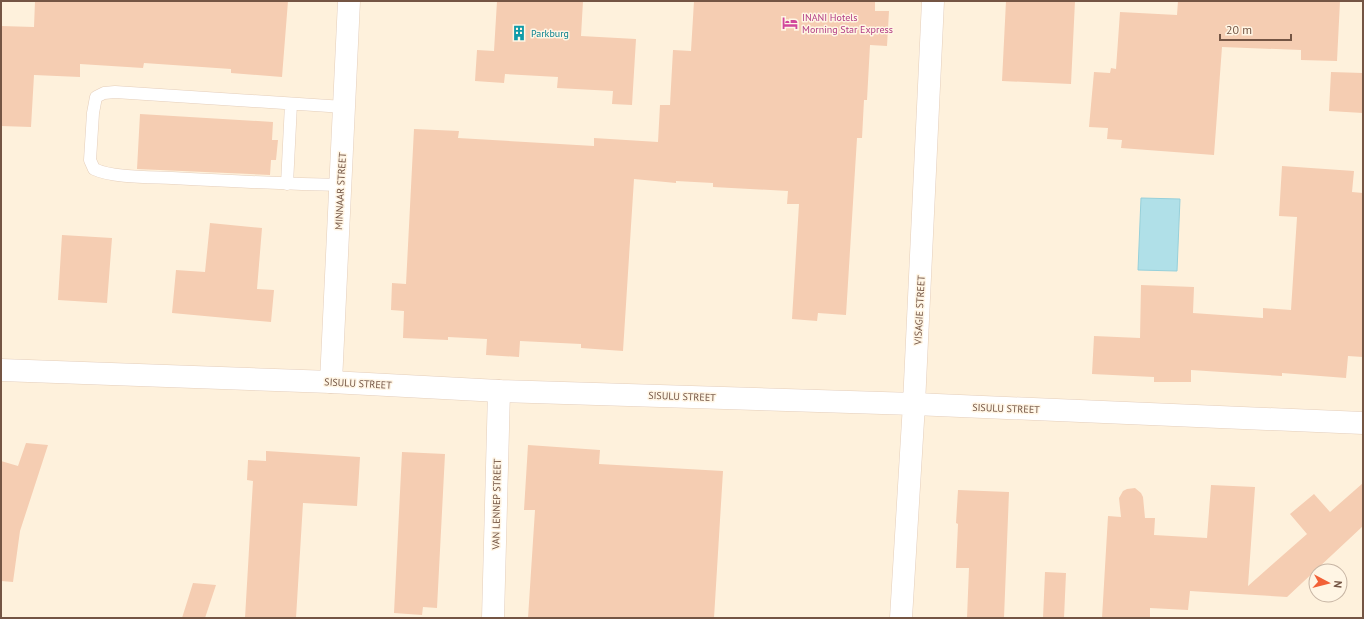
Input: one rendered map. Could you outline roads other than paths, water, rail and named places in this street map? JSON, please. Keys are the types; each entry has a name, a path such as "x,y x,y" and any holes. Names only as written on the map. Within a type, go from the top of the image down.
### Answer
{"street":[{"name":"MINNAAR STREET","path":"331,382 349,1"},
{"name":"VISAGIE STREET","path":"901,618 914,404 934,1"},
{"name":"SISULU STREET","path":"1,370 331,382 499,391 914,404 1363,423"},
{"name":"VAN LENNEP STREET","path":"493,618 499,391"}],"lane":[{"path":"340,185 287,184 102,173 94,169 90,160 94,105 96,97 104,93 116,92 344,107"},
{"path":"287,184 291,104"}],"water":[{"path":"1141,198 1180,199 1177,271 1138,270"}],"place":[{"name":"INANI Hotels Morning Star Express","path":"790,23"},
{"name":"Parkburg","path":"519,33"}]}
